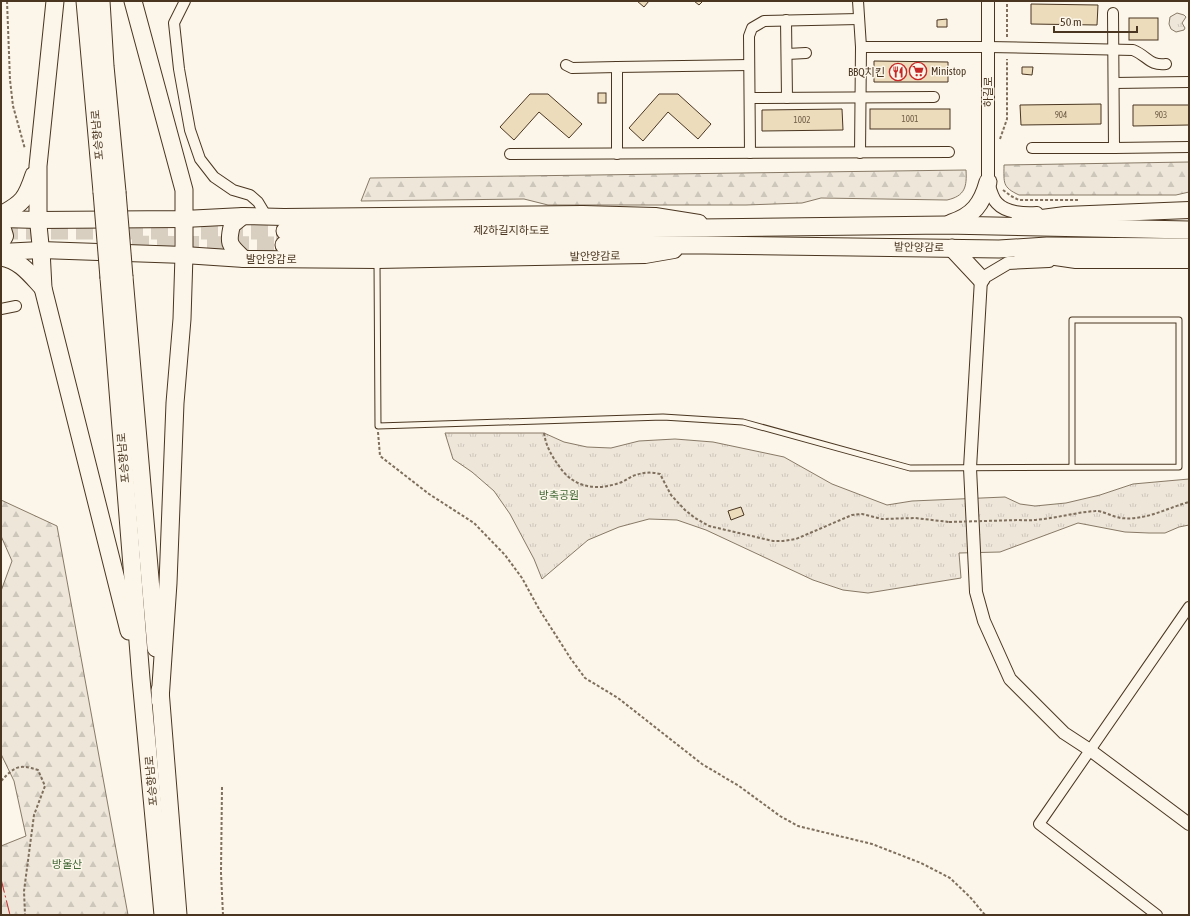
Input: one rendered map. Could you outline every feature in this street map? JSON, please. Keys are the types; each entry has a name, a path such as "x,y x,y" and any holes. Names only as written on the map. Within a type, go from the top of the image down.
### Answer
{"highway":[{"path":"38,220 38,163 55,1"},
{"name":"포승향남로","path":"86,1 110,192"},
{"name":"포승향남로","path":"101,1 110,192 141,679 163,915"},
{"path":"133,1 184,190 182,319 175,403 168,583 160,700"},
{"path":"1,215 17,206 25,199 38,163"},
{"path":"946,225 969,214 978,206 984,194 994,184"},
{"name":"발안양감로","path":"736,228 990,225 1189,230"},
{"name":"제2하길지하도로","path":"705,245 285,238 736,228"},
{"name":"발안양감로","path":"705,245 999,249 1047,246 1189,247"},
{"path":"952,248 981,279"},
{"path":"41,250 43,288 141,679"},
{"path":"1,257 9,258 23,266 43,288"},
{"name":"포승향남로","path":"116,278 160,700 178,915"}],"main road":[{"path":"990,225 1065,215 1189,210"},
{"name":"발안양감로","path":"1,219 184,219 243,216 582,214 655,216 736,228"},
{"path":"243,216 232,225 229,238 232,247 244,259"},
{"path":"38,220 41,250"},
{"path":"1,223 5,236 1,243"},
{"name":"발안양감로","path":"1,252 41,250 184,255 244,259 377,260 645,255 705,245"},
{"path":"999,249 1076,260 1189,260"}],"street":[{"path":"185,1 174,22 179,69 190,130 200,159 214,177 233,190 250,195 258,202 264,212 264,217"},
{"path":"858,1 861,47 860,153"},
{"name":"하길로","path":"988,1 988,47 994,184"},
{"path":"1113,13 1114,148"},
{"path":"750,153 749,36 752,28 764,20 859,19"},
{"path":"786,20 787,98"},
{"path":"861,47 988,47 1133,50 1139,52 1157,65 1166,64"},
{"path":"787,54 806,53"},
{"path":"566,65 572,68 617,68 749,65"},
{"path":"617,68 617,154"},
{"path":"1114,83 1189,82"},
{"path":"750,98 934,97"},
{"path":"1032,148 1189,147"},
{"path":"510,154 949,152"},
{"path":"994,184 997,204 1018,212 1031,214 1149,211"},
{"path":"1076,260 1008,263 981,279 970,468 976,592 984,621 1010,679 1064,733 1090,750 1189,824"},
{"path":"1,309 16,306"},
{"path":"1157,915 1039,824 1189,607"}],"lane":[{"path":"377,260 378,426 663,417 743,422 910,468 1179,467 1179,320 1072,320 1072,467"}],"path":[{"path":"7,1 10,80 13,106 26,150 38,163"},
{"path":"1007,37 1008,1"},
{"path":"999,144 1007,119 1007,59"},
{"path":"994,184 1019,200 1084,200"},
{"path":"378,426 380,456 429,494 474,522 505,554 522,578 539,609 571,659 585,678 618,698 702,764 739,786 780,816 798,826 872,844 921,863 950,878 970,896 985,915"},
{"path":"544,433 545,444 562,471 580,485 608,486 624,482 636,475 651,472 660,474 671,495 695,518 709,526 773,541 783,542 808,534 852,515 862,514 882,519 915,518 949,522 1041,519 1097,510 1121,518 1139,518 1156,514 1189,502"},
{"path":"1,781 17,767 26,766 38,770 45,786 34,816 24,890 25,915"},
{"path":"222,787 221,873 223,915"}],"green space":[{"path":"1177,13 1186,17 1182,23 1185,28 1184,30 1176,32 1171,29 1169,24 1170,17"},
{"path":"1189,162 1189,192 1176,195 1019,195 1007,187 1004,180 1004,165"},
{"path":"966,170 964,190 958,196 947,200 821,198 802,203 746,205 548,205 524,199 361,201 370,178"},
{"name":"방축공원","path":"445,433 544,433 564,442 587,447 611,448 639,441 675,439 713,442 784,457 832,484 887,505 912,501 1005,497 1020,504 1035,506 1066,503 1100,495 1133,484 1189,479 1189,525 1179,527 1165,533 1149,533 1125,532 1078,523 1000,552 959,553 961,578 868,593 843,590 813,580 706,530 677,520 649,519 619,527 588,540 542,579 534,559 510,514 494,491 472,472 453,459"},
{"name":"방울산","path":"1,500 57,526 128,915 1,915 1,846 26,836 14,781 1,754 1,591 12,561 1,536"}],"building":[{"path":"637,1 649,1 644,7"},
{"path":"694,1 703,1 699,5"},
{"path":"1031,4 1098,5 1097,25 1031,24"},
{"path":"1129,18 1158,18 1158,40 1129,40"},
{"path":"947,19 947,27 937,27 937,20"},
{"path":"874,61 948,62 948,82 874,82"},
{"path":"1022,67 1033,67 1032,75 1022,74"},
{"path":"598,93 606,93 606,103 598,103"},
{"path":"530,94 548,94 582,124 569,138 539,112 514,140 500,127"},
{"path":"659,94 678,94 711,124 698,139 668,112 643,141 629,128"},
{"path":"1101,104 1101,124 1021,125 1020,105"},
{"path":"1133,105 1189,105 1189,125 1133,126"},
{"path":"842,109 843,130 762,131 762,110"},
{"path":"870,109 950,109 950,129 870,129"},
{"path":"741,507 744,515 731,520 728,511"}],"tunnel":[{"path":"1,231 285,231"},
{"path":"107,244 284,245"}],"power":[{"path":"1,879 10,915"}],"place":[{"name":"Ministop","path":"918,71"},
{"name":"BBQ치킨","path":"898,72"}]}
